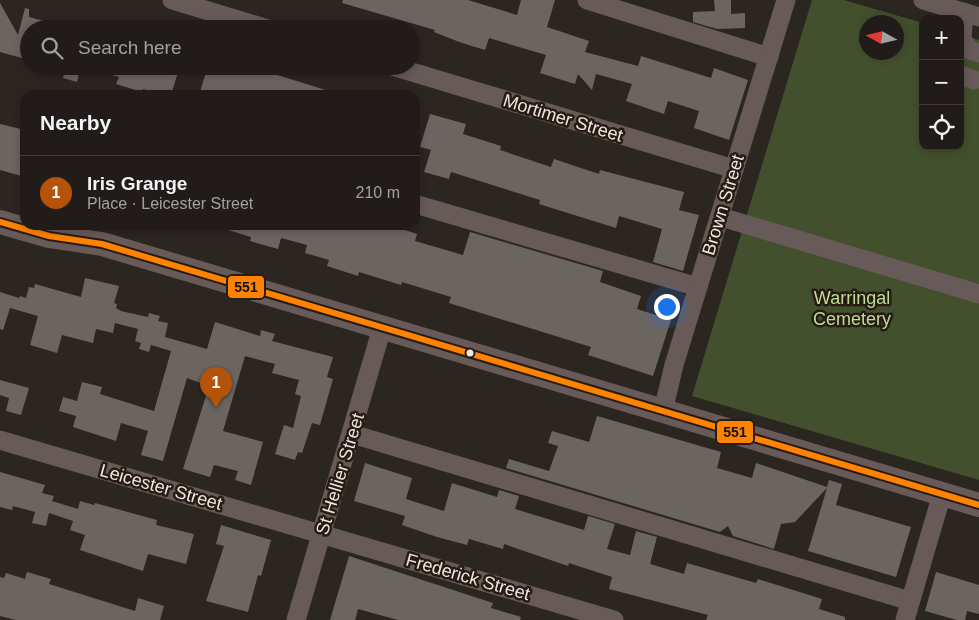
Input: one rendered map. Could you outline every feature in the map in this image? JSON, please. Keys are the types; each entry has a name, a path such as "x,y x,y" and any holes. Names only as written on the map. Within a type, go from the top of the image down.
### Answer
{"main road":[{"path":"0,205 20,211"},
{"path":"0,222 20,228"},
{"path":"28,230 49,236 102,244 979,505"},
{"path":"73,230 102,244"}],"street":[{"path":"172,0 238,20"},
{"path":"587,0 769,57"},
{"name":"Brown Street","path":"663,411 674,365 786,0"},
{"path":"923,0 972,15 964,35"},
{"path":"964,45 969,50 979,53"},
{"name":"Mortimer Street","path":"420,74 734,169"},
{"path":"420,205 698,287"},
{"path":"721,216 979,294"},
{"name":"St Hellier Street","path":"296,620 382,328"},
{"path":"352,434 910,601"},
{"name":"Leicester Street","path":"0,440 322,534"},
{"path":"906,620 942,494"},
{"name":"Frederick Street","path":"322,534 614,620"}],"green space":[{"name":"Warringal Cemetery","path":"812,0 844,0 896,15 859,15 859,60 904,60 904,17 919,22 919,150 964,150 964,35 979,40 979,480 692,396"}],"building":[{"path":"343,0 468,0 517,15 521,0 555,0 547,27 589,41 585,52 638,66 641,56 711,78 714,68 748,80 729,140 694,128 699,111 668,101 664,114 626,101 632,84 596,74 592,90 578,74 575,84 540,73 546,55 489,38 485,50 462,43 434,32 435,30 420,26 420,20 401,20 342,3"},
{"path":"714,0 731,0 731,14 745,13 745,28 717,29 693,22 693,12 715,11"},
{"path":"0,3 18,35 20,27 20,58 0,52"},
{"path":"25,8 29,9 29,17 40,20 22,20"},
{"path":"64,75 79,75 77,82 63,78"},
{"path":"112,75 177,75 173,90 136,90 116,84 119,77"},
{"path":"205,75 278,75 326,90 201,90"},
{"path":"430,114 466,124 463,134 501,146 500,150 551,167 554,159 599,174 600,170 684,192 679,210 699,215 683,271 653,262 662,229 619,216 616,228 539,204 540,200 451,172 449,179 424,172 431,150 420,147"},
{"path":"0,124 20,129 20,176 0,170"},
{"path":"228,230 405,230 417,234 415,241 463,255 470,232 603,271 600,282 641,296 637,309 671,320 653,376 588,355 591,347 449,303 451,297 402,282 401,285 359,272 358,276 327,266 329,260 305,253 307,245 281,238 278,249 250,241 251,237"},
{"path":"85,278 119,286 114,303 117,304 116,308 121,311 148,317 149,313 160,316 158,321 168,323 165,337 207,349 215,322 260,336 261,330 275,334 272,341 333,357 327,377 333,379 320,425 312,423 302,453 298,452 295,460 275,454 284,425 293,428 301,396 295,394 299,380 272,373 275,364 245,356 223,431 263,442 251,485 235,480 238,471 214,465 210,477 183,469 209,386 187,378 163,461 141,455 148,431 121,423 116,441 73,427 76,416 59,411 63,397 77,401 82,382 102,387 100,394 154,411 171,351 151,345 149,352 139,349 141,343 135,341 138,329 115,323 113,333 96,329 93,343 62,335 57,353 30,345 38,316 10,308 3,330 0,329 0,292 19,298 20,296 26,298 29,287 34,288 35,284 81,297"},
{"path":"0,380 29,388 21,415 6,411 9,398 0,395"},
{"path":"597,416 721,452 717,468 752,478 756,463 827,487 829,480 842,484 836,505 911,527 896,577 808,551 827,488 795,522 781,524 774,549 733,536 728,526 720,532 506,468 509,459 549,471 558,446 548,443 552,431 589,442"},
{"path":"365,463 412,478 406,499 444,511 452,483 497,497 499,490 519,496 515,509 584,530 588,516 615,524 607,549 630,555 636,531 657,537 650,564 684,574 687,563 756,583 758,579 822,599 819,609 845,617 845,620 706,620 708,615 609,589 612,577 569,563 568,566 504,544 503,549 469,539 467,545 437,537 402,525 405,516 354,501"},
{"path":"0,472 45,485 42,493 54,496 52,501 78,509 80,501 94,505 95,503 157,520 156,525 194,534 186,564 148,554 143,571 80,550 85,535 70,530 73,521 49,513 46,526 32,523 35,512 13,506 12,510 0,507"},
{"path":"221,525 271,540 261,576 258,575 248,612 206,601 224,546 216,544"},
{"path":"349,556 493,603 491,608 521,617 520,620 398,620 358,609 355,620 330,620"},
{"path":"27,572 51,579 49,584 135,611 138,598 164,606 160,620 16,620 0,616 0,577 4,578 6,573 25,579"},
{"path":"936,572 979,585 979,614 967,611 965,620 957,620 925,611"}],"transit line":[{"name":"551","path":"0,222 20,228"},
{"name":"551","path":"28,230 49,236 102,244 979,505"}],"place":[{"name":"Iris Grange","path":"216,408"}]}
